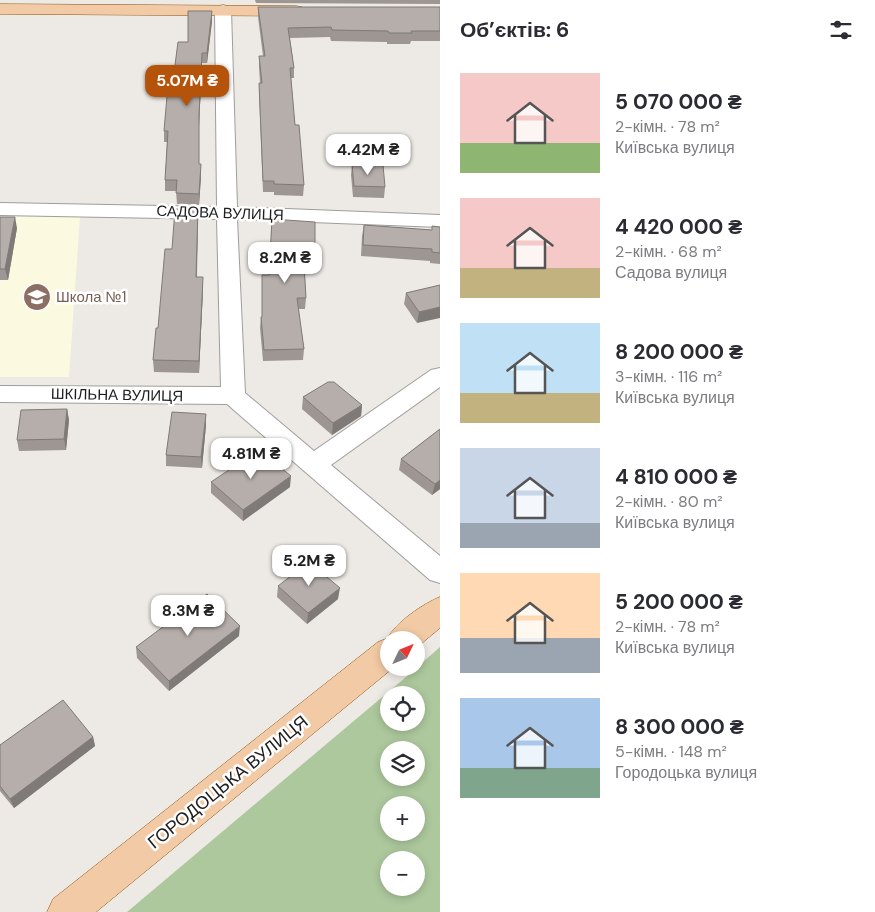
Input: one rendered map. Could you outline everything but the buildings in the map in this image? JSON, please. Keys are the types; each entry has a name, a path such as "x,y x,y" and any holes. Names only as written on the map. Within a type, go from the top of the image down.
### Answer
{"main road":[{"path":"0,9 312,11"},
{"path":"414,631 440,610"},
{"name":"ГОРОДОЦЬКА ВУЛИЦЯ","path":"66,912 380,659"}],"street":[{"path":"223,10 233,396 440,572"},
{"name":"САДОВА ВУЛИЦЯ","path":"0,209 227,213 440,221"},
{"path":"313,464 439,376"},
{"name":"ШКІЛЬНА ВУЛИЦЯ","path":"0,394 233,396"}],"shaded area":[{"name":"Школа №1","path":"0,216 80,217 69,377 0,377"}],"green space":[{"path":"440,647 440,912 127,912 380,699 380,731 425,731 425,686 395,686 407,676 425,676 425,660"}],"place":[{"name":"Школа №1","path":"37,297"}]}
